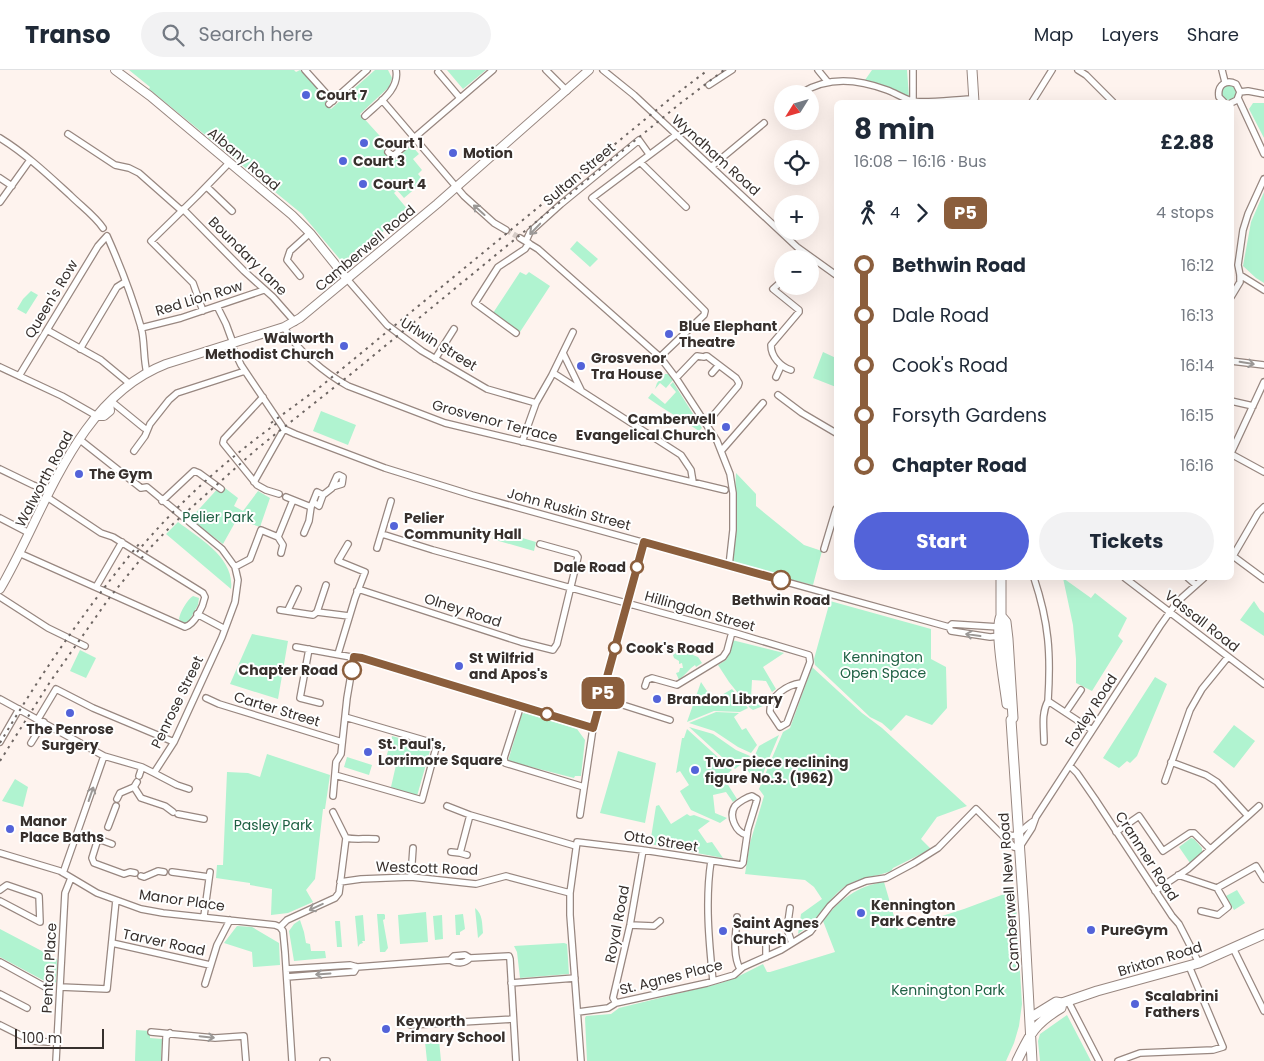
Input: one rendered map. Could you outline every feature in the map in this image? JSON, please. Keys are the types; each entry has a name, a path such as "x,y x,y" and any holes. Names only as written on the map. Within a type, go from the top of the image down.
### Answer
{"highway":[{"path":"972,70 974,100"},
{"name":"Camberwell New Road","path":"1001,580 1002,616 1006,622 1002,632 1012,699 1011,720 1032,1061"},
{"name":"Brixton Road","path":"1030,1018 1056,1002 1065,1002 1199,963 1264,934"},
{"name":"Brixton Road","path":"1018,1061 1031,1032 1043,1020 1061,1008 1065,1002"}],"main road":[{"name":"Albany Road","path":"115,70 150,96 292,215 347,279"},
{"name":"Camberwell Road","path":"147,373 166,364 295,322 456,187 589,70"},
{"name":"Walworth Road","path":"0,589 48,494 79,439 110,402 130,384 147,373"}],"street":[{"path":"304,70 331,102 367,70"},
{"path":"364,116 382,100 396,82 396,70"},
{"path":"388,152 393,156 493,70"},
{"path":"546,70 567,91"},
{"name":"Wyndham Road","path":"603,70 634,96 799,250"},
{"path":"709,85 732,70"},
{"path":"818,70 827,82"},
{"path":"912,70 913,100"},
{"path":"1033,100 1052,70"},
{"path":"1078,70 1086,75 1110,100"},
{"path":"1222,70 1225,82"},
{"path":"438,72 460,98"},
{"path":"817,85 827,82 846,81 871,84 908,100"},
{"path":"1220,100 1219,88 1225,82 1236,84 1239,96 1264,154"},
{"path":"1234,100 1248,91 1264,94"},
{"path":"382,100 456,187 481,212 506,230"},
{"path":"710,166 764,123"},
{"name":"Boundary Lane","path":"68,134 115,166 129,168 139,173 182,210 272,297 295,322"},
{"path":"676,135 640,162 686,207"},
{"path":"0,138 30,160 93,216 103,228"},
{"name":"Sultan Street","path":"528,242 530,232 639,140 649,154"},
{"path":"0,202 30,160"},
{"name":"Sultan Street","path":"640,162 592,198 705,311 660,357"},
{"path":"203,311 193,283 151,241 229,163"},
{"path":"0,178 12,186"},
{"path":"1234,292 1240,282 1236,270 1241,237 1245,222 1264,179"},
{"path":"207,186 232,211"},
{"path":"300,276 287,260 290,251 310,234"},
{"name":"Queen's Row","path":"19,376 98,246 107,236 125,282"},
{"path":"520,238 538,249 660,357 706,424 722,450 730,474 733,493 733,530 729,566"},
{"path":"516,333 475,303 498,268 525,249 528,242"},
{"name":"Wyndham Road","path":"819,264 834,273"},
{"path":"1236,270 1264,290"},
{"name":"Urlwin Street","path":"347,279 394,332 435,359 487,389 536,403"},
{"path":"80,349 117,287 125,282 141,328 147,373"},
{"name":"Red Lion Row","path":"141,328 203,311 264,290"},
{"path":"780,295 799,312 771,346 771,351 780,366 791,370"},
{"path":"217,306 226,324 232,344 246,371 284,429 254,482"},
{"name":"Grosvenor Terrace","path":"284,327 312,361 334,378 348,386 445,423 725,490"},
{"path":"435,359 454,329"},
{"path":"46,330 109,365 130,384"},
{"path":"522,442 536,403 573,332"},
{"path":"563,353 582,391"},
{"path":"676,378 697,356 705,357 736,378 739,384 706,424"},
{"path":"1234,361 1263,366"},
{"path":"712,373 719,365"},
{"path":"776,377 780,366"},
{"path":"0,367 62,396 98,416"},
{"path":"134,451 146,436 150,424 177,393 246,371"},
{"path":"552,375 555,374 681,455 691,470 693,482"},
{"path":"1234,447 1264,382"},
{"path":"778,395 802,413 834,432"},
{"path":"262,397 223,441 254,482 261,488 279,494"},
{"path":"110,402 144,428"},
{"path":"1234,402 1253,406"},
{"path":"722,450 763,404"},
{"name":"John Ruskin Street","path":"284,429 396,472 472,496 644,542 949,628 951,631 960,633 1002,632"},
{"path":"79,439 141,488 147,487 218,546 235,567 250,559 260,530 278,537 283,545 281,553"},
{"path":"1234,456 1264,472"},
{"path":"0,469 48,494 103,534 113,536 202,593 205,599 190,625 185,627 19,553"},
{"path":"162,501 194,471 221,489"},
{"path":"304,533 317,492 323,495 332,487"},
{"path":"286,497 312,505"},
{"path":"278,537 293,500"},
{"path":"377,548 391,502"},
{"path":"1234,553 1258,513 1264,507"},
{"path":"824,549 834,516"},
{"path":"0,518 29,533"},
{"name":"Hillingdon Street","path":"382,534 809,655 810,662 787,723 780,727 770,712 769,708 772,700 792,685 801,683"},
{"path":"96,587 122,542"},
{"path":"580,815 593,728 644,542"},
{"path":"338,654 357,591 365,572 338,561 348,544"},
{"path":"540,544 578,556 569,587"},
{"path":"1234,557 1264,579"},
{"name":"Penrose Street","path":"154,773 174,742 225,629 237,594 238,580 235,567"},
{"path":"1035,580 1043,606 1050,647 1048,701 1044,708 1043,717 1044,742"},
{"name":"Vassall Road","path":"1128,580 1264,684"},
{"path":"1190,580 1196,585"},
{"name":"Foxley Road","path":"1019,848 1092,730 1170,612 1202,580"},
{"path":"317,612 326,585"},
{"name":"Olney Road","path":"357,591 383,597 544,649 553,650 557,644 569,587"},
{"path":"288,610 298,589"},
{"path":"0,597 48,628 85,646"},
{"path":"280,610 313,615 317,612 349,616"},
{"path":"197,614 225,629"},
{"name":"John Ruskin Street","path":"949,628 952,624 1002,632"},
{"path":"645,686 647,680 652,678 677,685 717,662 727,651 732,632"},
{"path":"296,646 354,657 521,705 593,728"},
{"path":"309,649 300,698 320,703"},
{"path":"333,796 336,762 341,757 347,698 354,657"},
{"path":"1164,781 1190,710 1202,689 1228,657"},
{"path":"31,743 56,689 174,742"},
{"path":"1066,712 1081,690"},
{"name":"Carter Street","path":"206,698 226,707 342,742"},
{"path":"601,698 670,720"},
{"path":"0,699 104,756 142,767 178,786 190,789"},
{"path":"1048,701 1092,730"},
{"path":"521,705 504,758 505,763 584,787"},
{"path":"0,742 19,709"},
{"path":"335,774 422,800 437,744 345,716"},
{"path":"63,872 104,756"},
{"path":"1171,762 1206,774 1217,782 1248,816"},
{"name":"Cranmer Road","path":"1070,766 1077,773 1179,924 1199,963"},
{"path":"142,767 137,781 141,798 165,806 175,813 204,819"},
{"path":"108,827 120,793 137,781"},
{"path":"752,796 757,798 747,836 741,833 734,824 733,812 737,804 752,796"},
{"name":"Otto Street","path":"447,806 470,815 576,844 643,850 741,865 747,836"},
{"path":"1155,891 1188,869 1259,806"},
{"name":"St. Agnes Place","path":"578,1012 608,1008 616,1003 734,975 740,969 792,944 810,932 830,906 849,888 866,881 886,878 935,850 976,809 999,831"},
{"path":"292,1061 287,977 283,935 280,927 287,920 335,898 339,894 346,838 333,812"},
{"path":"460,853 470,815"},
{"path":"1116,832 1139,816 1164,850 1190,833 1194,833 1210,850"},
{"name":"Foxley Road","path":"1019,834 1029,824 1034,822"},
{"path":"999,831 1007,835 1019,834"},
{"path":"999,831 1014,847 1019,848"},
{"path":"346,838 357,840 364,838 376,839"},
{"path":"112,844 100,840 97,842 92,858 94,863 124,874 130,872 144,877 158,871 164,872"},
{"path":"576,844 570,893 581,1061"},
{"path":"411,877 413,848"},
{"name":"Royal Road","path":"616,1003 614,998 630,925 643,850"},
{"path":"451,852 467,855"},
{"name":"Manor Place","path":"0,853 63,872 97,893 157,912 204,916 280,927"},
{"path":"711,861 709,881 709,955 713,981"},
{"path":"1218,888 1256,866 1264,879"},
{"path":"172,872 210,875 204,916"},
{"path":"1178,875 1218,888 1228,907 1218,915 1201,911"},
{"name":"Westcott Road","path":"340,882 361,879 411,877 476,884 506,876 570,893"},
{"name":"Penton Place","path":"56,1061 65,893 71,878"},
{"path":"0,890 7,885 39,896 40,922 0,901"},
{"path":"60,987 107,990 116,900"},
{"path":"790,908 787,929 792,944"},
{"path":"737,917 737,963 740,969"},
{"path":"205,984 217,945 230,920"},
{"path":"630,925 654,926 660,921"},
{"path":"736,932 745,933"},
{"name":"Tarver Road","path":"112,944 210,965"},
{"path":"766,944 766,957"},
{"path":"1233,948 1264,1011"},
{"path":"286,970 350,964 357,967 450,960 454,962 467,962 470,958 509,956 516,1061"},
{"path":"0,962 47,988"},
{"path":"1118,1061 1140,1053 1213,1050 1223,1047 1189,966"},
{"path":"287,977 354,972 357,967"},
{"path":"512,983 575,978"},
{"path":"0,994 27,1008"},
{"path":"1065,1002 1099,1061"},
{"path":"411,1025 513,1019"},
{"path":"0,1025 32,1041 48,1042"},
{"path":"151,1032 227,1038 244,1036 246,1061"},
{"path":"165,1061 166,1038 170,1033"}],"green space":[{"path":"129,70 294,70 296,72 300,70 328,100 325,103 331,109 375,70 388,70 392,78 389,87 360,114 388,145 383,149 392,160 411,145 419,154 413,159 422,170 418,174 424,181 404,198 397,190 394,193 409,211 343,263 302,214 149,89 150,87"},
{"path":"447,70 486,70 463,89"},
{"path":"872,70 907,70 909,97 865,80"},
{"path":"1228,84 1236,92 1228,100 1220,92"},
{"path":"1253,103 1264,103 1264,138 1249,109"},
{"path":"1264,192 1264,283 1243,266 1251,222"},
{"path":"577,241 598,259 590,267 570,249"},
{"path":"520,272 526,275 529,272 550,286 520,332 493,313"},
{"path":"31,291 38,295 26,314 17,309"},
{"path":"823,352 834,357 834,386 813,378"},
{"path":"665,374 668,374 673,380 666,388 660,383 655,389 657,383"},
{"path":"673,382 702,428 699,431 648,398 652,393 665,404 676,392 670,385"},
{"path":"321,411 356,425 348,445 313,431"},
{"path":"736,473 756,494 756,506 804,545 822,551 813,585 731,564"},
{"name":"Pelier Park","path":"221,485 238,498 234,506 243,511 258,491 270,498 260,527 237,519 223,544 190,519"},
{"path":"178,522 205,542 222,558 231,578 231,589 166,534"},
{"path":"495,530 536,542 534,551 492,539"},
{"path":"1063,580 1091,598 1095,593 1127,618 1118,636 1123,641 1092,691 1076,683 1073,625"},
{"path":"193,596 199,598 198,605 188,623 182,623 179,619 181,613 186,603"},
{"name":"Kennington Open Space","path":"830,601 931,629 931,659 946,667 947,708 932,725 906,715 891,731 882,723 870,717 815,665 814,659"},
{"path":"1254,601 1264,613 1264,636 1240,620"},
{"path":"252,634 288,641 278,699 230,684"},
{"path":"732,640 784,653 763,667 776,689 772,692 766,681 752,680 751,699 763,706 753,710 729,682 718,665 726,660"},
{"path":"682,649 694,652 693,655 698,657 702,663 696,667 695,665 679,680 676,673 679,672 680,668 683,668 682,663 679,664 679,661 673,655"},
{"path":"80,650 96,658 86,678 70,671"},
{"path":"812,667 967,806 937,817 921,839 931,849 893,868 891,871 855,881 844,887 811,924 798,934 801,914 822,899 814,887 805,880 745,874 750,843 764,796 759,789 783,732 790,728"},
{"path":"1155,677 1167,684 1137,756 1130,763 1127,761 1119,768 1103,758"},
{"path":"701,682 713,700 732,689 748,708 740,712 714,711 687,722"},
{"path":"716,712 739,713 734,717 742,730 746,728 757,745 751,753 714,731 689,723"},
{"path":"522,714 577,729 585,740 581,776 575,776 574,778 508,761"},
{"path":"1234,725 1255,741 1234,768 1213,752"},
{"path":"689,727 713,734 736,750 750,756 735,769"},
{"path":"687,729 732,770 723,777 737,799 733,802 726,792 713,795 715,813 727,818 720,823 691,810 680,791 689,785 680,771 676,773 682,738 684,738"},
{"path":"779,735 768,761 755,755 759,746"},
{"path":"392,736 431,747 417,796 391,787 396,765 385,762"},
{"path":"618,751 656,763 645,823 600,813"},
{"name":"Pasley Park","path":"267,754 330,775 325,809 323,809 315,879 306,890 313,902 288,913 271,915 272,889 250,885 250,883 216,878 217,865 223,865 227,772 248,773 260,777"},
{"path":"347,757 372,765 369,775 344,767"},
{"path":"754,757 767,763 760,783 753,779 745,766"},
{"path":"15,779 28,787 23,807 2,801"},
{"path":"659,805 671,824 687,814 710,821 698,830 707,843 712,842 723,858 650,844 656,806"},
{"path":"1191,838 1202,848 1202,853 1190,863 1179,847"},
{"name":"Kennington Park","path":"884,882 898,930 1015,890 1022,1004 1019,1026 1006,1061 587,1061 586,1016 611,1014 619,1008 721,983 763,964 767,972 770,972 835,952 823,921 849,895 865,887"},
{"path":"1237,890 1245,903 1234,910 1226,896"},
{"path":"475,908 481,916 483,933 478,938"},
{"path":"426,912 428,942 400,944 398,915"},
{"path":"377,914 385,915 383,920 388,948 385,952 380,952"},
{"path":"463,914 465,929 460,932 460,935 456,935 455,915"},
{"path":"363,915 365,941 362,941 363,943 358,947 355,916"},
{"path":"442,915 443,939 435,940 433,916"},
{"path":"300,920 306,943 310,944 311,951 325,951 326,958 294,961 289,931"},
{"path":"335,921 340,921 342,947 337,947"},
{"path":"237,926 252,927 279,943 280,965 253,967 252,952 224,943"},
{"path":"0,929 57,959 56,982 52,985 0,957"},
{"path":"567,944 569,974 520,978 517,952 514,946"},
{"path":"1067,1015 1091,1061 1040,1061 1038,1041 1040,1034"},
{"path":"136,1030 150,1031 150,1038 162,1039 161,1061 135,1061"},
{"path":"439,1040 441,1061 427,1061 425,1042"}],"tunnel":[{"path":"506,230 520,238"}],"railway":[{"path":"271,423 320,387 671,98 708,70"},
{"path":"0,761 50,682 110,597 149,549 173,524 258,448 677,106 724,70"},
{"path":"137,552 204,482 241,450 280,421"},
{"path":"0,743 66,640 139,544"}],"bus line":[{"name":"P5","path":"352,670 354,657 362,658 593,728 644,542 781,580"}],"place":[{"name":"Court 7","path":"306,95"},
{"name":"Court 1","path":"364,143"},
{"name":"Motion","path":"453,153"},
{"name":"Court 3","path":"343,161"},
{"name":"Court 4","path":"363,184"},
{"name":"Blue Elephant Theatre","path":"669,334"},
{"name":"Walworth Methodist Church","path":"344,346"},
{"name":"Grosvenor Tra House","path":"581,366"},
{"name":"Camberwell Evangelical Church","path":"726,427"},
{"name":"The Gym","path":"79,474"},
{"name":"Pelier Community Hall","path":"394,526"},
{"name":"Dale Road","path":"637,567"},
{"name":"Bethwin Road","path":"781,580"},
{"name":"Cook's Road","path":"615,648"},
{"name":"St Wilfrid and Apos's","path":"459,666"},
{"name":"Chapter Road","path":"352,670"},
{"name":"Brandon Library","path":"657,699"},
{"name":"The Penrose Surgery","path":"70,713"},
{"name":"St. Paul's, Lorrimore Square","path":"368,752"},
{"name":"Two-piece reclining figure No.3. (1962)","path":"695,770"},
{"name":"Manor Place Baths","path":"10,829"},
{"name":"Kennington Park Centre","path":"861,913"},
{"name":"PureGym","path":"1091,930"},
{"name":"Saint Agnes Church","path":"723,931"},
{"name":"Scalabrini Fathers","path":"1135,1004"},
{"name":"Keyworth Primary School","path":"386,1029"}]}
